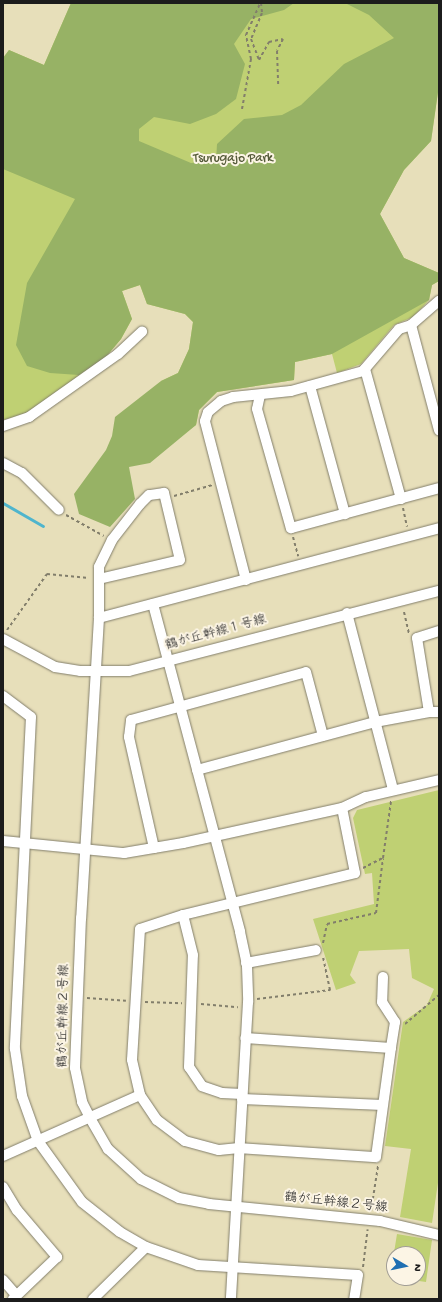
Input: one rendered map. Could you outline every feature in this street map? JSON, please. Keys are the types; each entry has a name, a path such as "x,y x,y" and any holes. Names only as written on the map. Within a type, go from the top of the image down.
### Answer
{"street":[{"path":"246,580 205,421 208,412 221,401 310,386 365,369 399,329 411,325 439,301"},
{"path":"411,325 439,430"},
{"path":"3,426 29,417 118,354 142,332"},
{"path":"365,369 401,499"},
{"path":"310,386 345,514"},
{"path":"260,394 257,409 291,528 439,488"},
{"path":"3,463 22,473 58,510"},
{"name":"鶴が丘幹線２号線","path":"165,498 164,492 149,495 112,540 102,556 99,580 99,618 77,997 76,1068 82,1102 108,1149 141,1179 179,1198 237,1207 380,1221 439,1234"},
{"path":"99,580 180,560 165,498"},
{"path":"99,618 439,528"},
{"name":"鶴が丘幹線１号線","path":"3,639 55,667 95,671 129,670 439,591"},
{"path":"153,604 232,902 246,963 247,1004 231,1299"},
{"path":"347,614 393,790"},
{"path":"428,712 417,638 439,631"},
{"path":"154,848 129,737 131,720 306,672 323,736"},
{"path":"3,696 31,717 27,843 15,1049 22,1096 38,1141 82,1202 120,1232 146,1247 198,1265 233,1269 358,1275 354,1299"},
{"path":"197,770 375,722 428,712 439,712"},
{"path":"3,841 86,851 124,853 342,808 366,797 439,780"},
{"path":"342,808 355,873 232,902 183,915 140,929 132,1060 140,1095 157,1120 184,1141 219,1150 240,1148 376,1157 395,1022 382,1002 383,977"},
{"path":"183,915 193,955 189,1067 202,1086 222,1093 242,1097 383,1105"},
{"path":"246,963 320,951"},
{"path":"245,1038 392,1048"},
{"path":"3,1156 140,1095"},
{"path":"3,1187 17,1210 56,1257 14,1297 3,1280"},
{"path":"93,1299 146,1247"}],"path":[{"path":"260,3 262,13 251,39 259,60 269,42 283,39 278,51 278,84"},
{"path":"242,109 251,59 246,35 260,3"},
{"path":"165,498 221,483"},
{"path":"401,499 409,536"},
{"path":"58,510 112,540"},
{"path":"291,528 301,565"},
{"path":"3,635 47,574 99,580"},
{"path":"404,612 411,640 417,638"},
{"path":"77,997 191,1004 247,1004 330,990 320,951 327,924 376,913 382,858 393,790"},
{"path":"355,873 382,858"},
{"path":"393,1034 439,995"}],"green space":[{"name":"Tsurugajo Park","path":"71,3 439,3 439,85 431,141 404,170 380,214 404,258 439,273 439,281 432,285 429,300 413,317 394,325 361,364 337,373 332,354 295,362 294,380 217,392 199,410 196,425 180,436 161,381 178,373 189,349 193,322 185,314 147,304 140,285 122,291 132,319 121,339 105,358 25,415 3,420 3,58 9,50 44,65"},
{"name":"Tsurugajo Park","path":"71,3 294,3 284,10 251,19 234,44 245,64 236,99 216,114 190,124 154,117 139,129 139,141 191,163 216,161 217,144 244,119 282,115 301,105 344,64 394,38 369,15 345,3 439,3 439,85 431,141 404,170 380,214 404,258 439,273 439,281 432,285 429,300 332,354 295,362 294,380 217,392 199,410 196,425 150,463 129,467 135,499 110,527 79,514 74,494 106,450 112,436 115,417 161,381 178,373 189,349 193,322 185,314 147,304 140,285 122,291 132,319 121,339 105,358 79,375 50,373 27,366 16,345 27,283 75,199 3,169 3,58 9,50 44,65"},
{"path":"439,790 439,1176 432,1223 400,1217 411,1149 385,1146 403,1022 427,1005 434,989 412,978 409,949 359,951 350,975 356,983 336,990 313,919 374,904 372,873 365,874 353,818 357,810"},
{"path":"397,1234 432,1240 426,1282 426,1246 395,1246"}],"waterway":[{"path":"3,503 43,526"}]}
